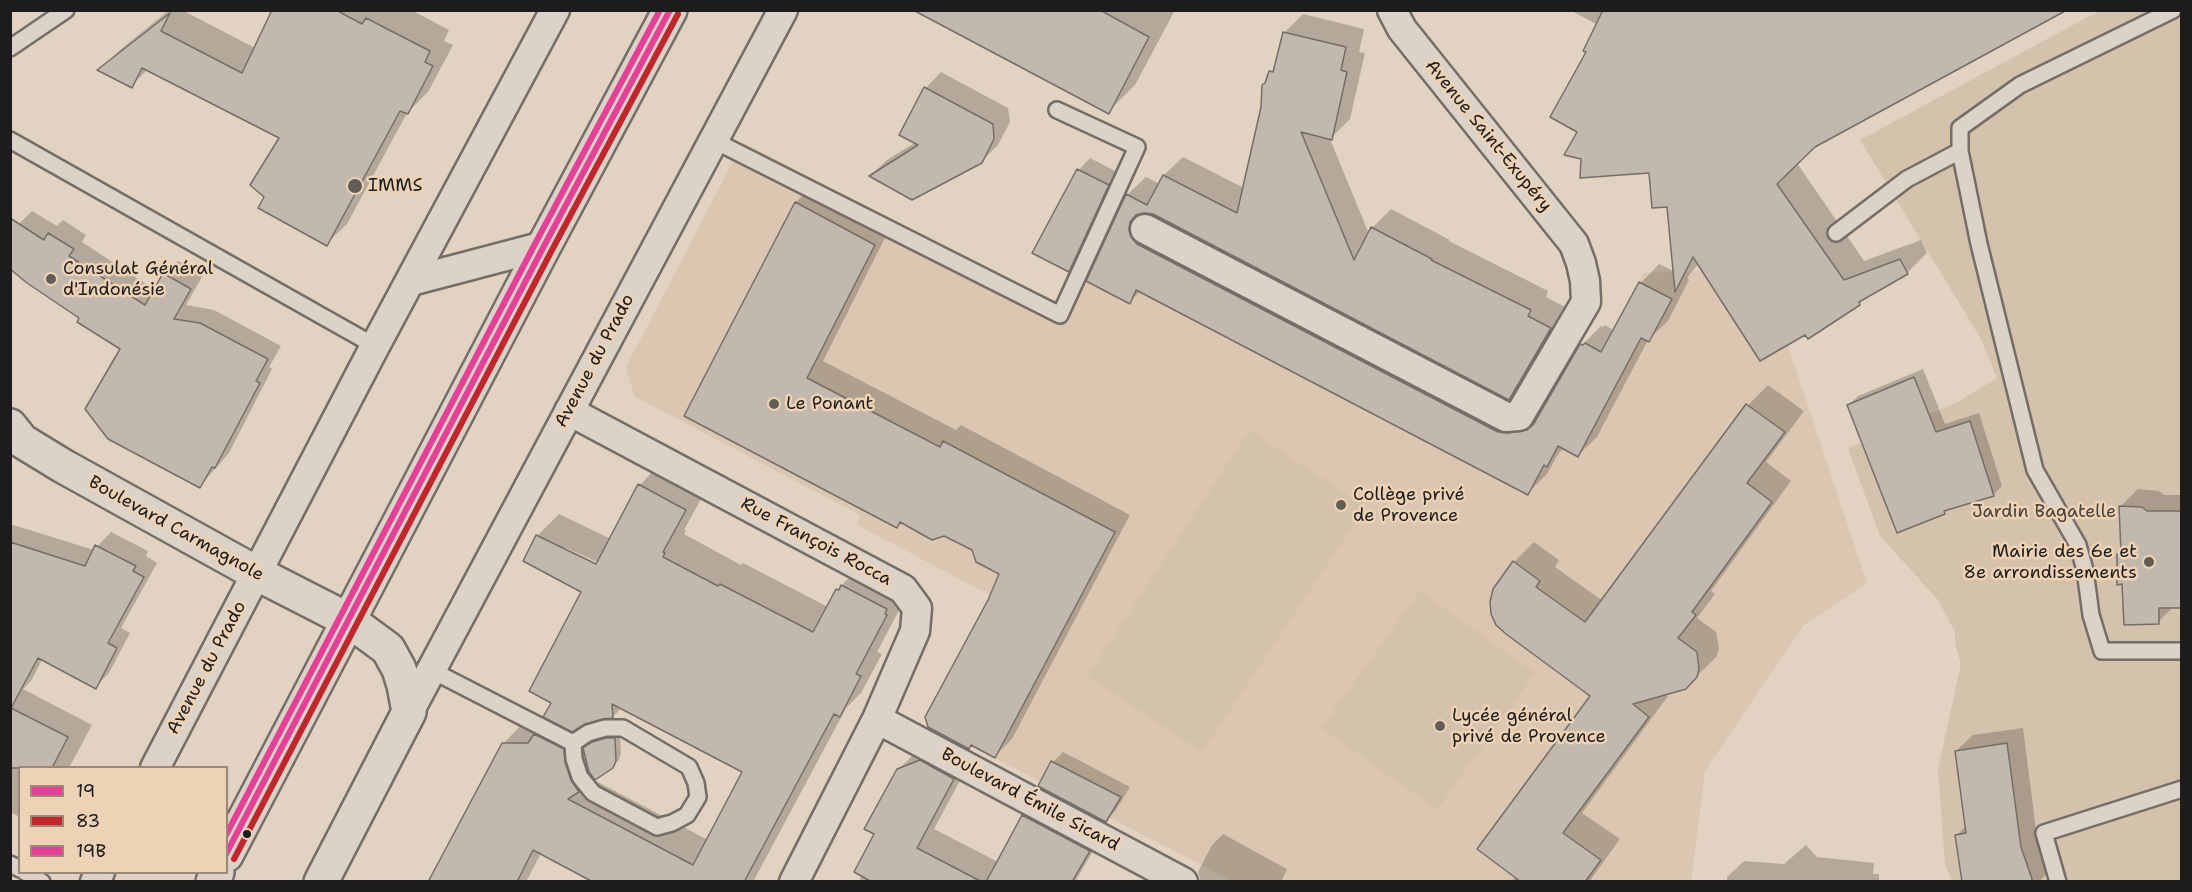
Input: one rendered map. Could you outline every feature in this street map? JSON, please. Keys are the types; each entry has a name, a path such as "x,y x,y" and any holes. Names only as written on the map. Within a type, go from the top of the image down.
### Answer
{"main road":[{"path":"228,851 350,621 659,20"},
{"name":"Boulevard Carmagnole","path":"10,426 22,441 63,466 256,573 350,621"},
{"path":"350,621 388,649 404,685 409,712"},
{"name":"Avenue du Prado","path":"321,882 409,712"}],"street":[{"name":"Avenue du Prado","path":"156,766 375,346 555,10"},
{"name":"Avenue du Prado","path":"409,712 783,10"},
{"name":"Avenue Saint-Exupéry","path":"1145,229 1506,417 1518,416 1586,302 1581,263 1574,244 1402,29 1392,10"},
{"path":"411,281 544,246"},
{"name":"Rue François Rocca","path":"568,411 903,589 917,608 915,632 877,719 794,882"},
{"name":"Boulevard Émile Sicard","path":"877,719 1183,882"}],"lane":[{"path":"10,48 66,10"},
{"path":"2173,10 2020,85 1960,128 1960,151 1979,244 2035,470 2078,545 2085,570 2091,615 2102,651 2181,651"},
{"path":"713,140 1060,315 1137,147 1057,110"},
{"path":"10,140 375,346"},
{"path":"1836,233 1907,179 1960,151"},
{"path":"431,670 573,743"},
{"path":"605,728 623,728 688,767 696,783 698,797 687,815 672,824 657,827 593,793 580,777 574,759 573,743 588,733 605,728"},
{"path":"2058,882 2044,833 2181,789"},
{"path":"27,874 42,882"}],"shaded area":[{"name":"Collège privé de Provence","path":"743,142 1060,312 1086,264 1528,495 1644,273 1720,270 1770,316 1788,345 1867,583 1803,626 1705,771 1691,881 1232,881 927,723 925,717 990,595 857,525 860,515 634,396 626,367"}],"green space":[{"name":"Jardin Bagatelle","path":"2099,11 2181,11 2181,881 1952,881 1945,864 1938,769 1961,664 1955,644 1955,632 1938,600 1880,536 1848,448 1956,403 1997,378 1981,339 1860,140"},
{"path":"1250,430 1366,507 1202,752 1087,676"},
{"path":"1420,591 1535,673 1437,810 1321,728"}],"building":[{"path":"272,10 336,10 362,24 366,18 430,51 425,62 433,66 408,114 400,111 327,246 258,208 264,197 250,185 279,138 142,68 132,88 97,70 170,13 161,31 242,73"},
{"path":"913,10 1100,10 1149,37 1109,114"},
{"path":"1603,10 2067,10 1815,147 1777,184 1844,280 1900,259 1908,274 1859,302 1860,305 1808,339 1805,335 1760,361 1693,257 1675,292 1667,207 1652,208 1649,173 1580,178 1581,159 1564,155 1577,132 1550,117 1586,52 1583,51"},
{"path":"1283,32 1346,47 1341,70 1347,72 1332,140 1301,132 1354,260 1371,227 1531,310 1528,316 1551,328 1509,400 1153,214 1136,215 1130,222 1131,237 1137,244 1498,432 1527,430 1533,425 1580,344 1585,343 1601,352 1639,282 1672,299 1649,342 1641,338 1578,457 1558,446 1547,467 1544,465 1528,495 1136,290 1130,304 1086,281 1126,194 1147,205 1163,175 1237,213 1261,107 1262,85 1269,71 1273,72"},
{"path":"924,87 993,124 994,139 982,163 912,200 869,176 918,145 899,135"},
{"path":"1077,169 1109,185 1069,272 1032,253"},
{"name":"Le Ponant","path":"795,202 875,245 807,378 940,447 943,441 1115,532 995,758 971,745 969,749 928,727 925,717 988,600 999,574 976,562 972,550 944,536 932,540 900,522 897,528 684,416"},
{"path":"10,218 44,240 48,233 74,249 69,256 145,305 163,273 191,289 174,319 200,323 268,359 256,381 260,383 215,468 212,467 200,488 108,439 85,409 120,349 77,322 79,318 10,269"},
{"path":"1914,377 1936,432 1970,421 1994,496 1944,511 1945,514 1897,533 1847,405"},
{"path":"1746,404 1785,432 1747,483 1772,502 1692,612 1696,615 1678,638 1697,652 1699,669 1697,677 1686,689 1633,704 1649,717 1563,833 1601,860 1585,882 1521,882 1477,849 1590,696 1496,625 1491,614 1490,602 1493,589 1513,561 1540,581 1536,587 1585,622"},
{"path":"638,484 686,510 663,552 665,553 663,557 718,586 720,584 813,632 836,589 839,590 841,585 887,609 885,614 887,615 856,674 861,676 840,717 834,714 744,882 593,882 533,850 517,882 428,882 502,743 528,743 534,734 564,749 565,762 571,780 579,792 568,799 693,865 742,772 612,704 613,718 585,724 572,732 543,717 551,703 529,691 581,592 523,561 536,535 596,564"},
{"name":"Mairie des 6e et 8e arrondissements","path":"2119,506 2142,507 2147,511 2181,511 2181,608 2159,608 2159,624 2124,625 2122,584 2117,585 2117,554 2121,553"},
{"path":"10,542 85,566 95,545 136,566 133,571 144,577 108,643 117,648 96,689 38,658 11,708 68,737 53,766 10,768"},
{"path":"615,738 616,761 613,768 595,780 589,772 583,748 592,742"},
{"path":"2007,743 2021,847 2033,882 1962,882 1955,835 1966,833 1955,751"},
{"path":"920,760 954,779 917,848 982,882 872,882 854,872 874,834 864,829 897,769"},
{"path":"1051,761 1121,797 1106,822 1038,786"},
{"path":"1022,815 1090,851 1072,882 986,882"}],"transit line":[{"name":"19B","path":"228,831 660,10"},
{"name":"19","path":"228,850 670,10"},
{"name":"83","path":"234,859 678,14"}],"place":[{"name":"IMMS","path":"355,186"},
{"name":"Consulat Général d'Indonésie","path":"51,279"},
{"name":"Le Ponant","path":"774,404"},
{"name":"Collège privé de Provence","path":"1341,505"},
{"name":"Mairie des 6e et 8e arrondissements","path":"2149,562"},
{"name":"Lycée général privé de Provence","path":"1440,726"}]}
